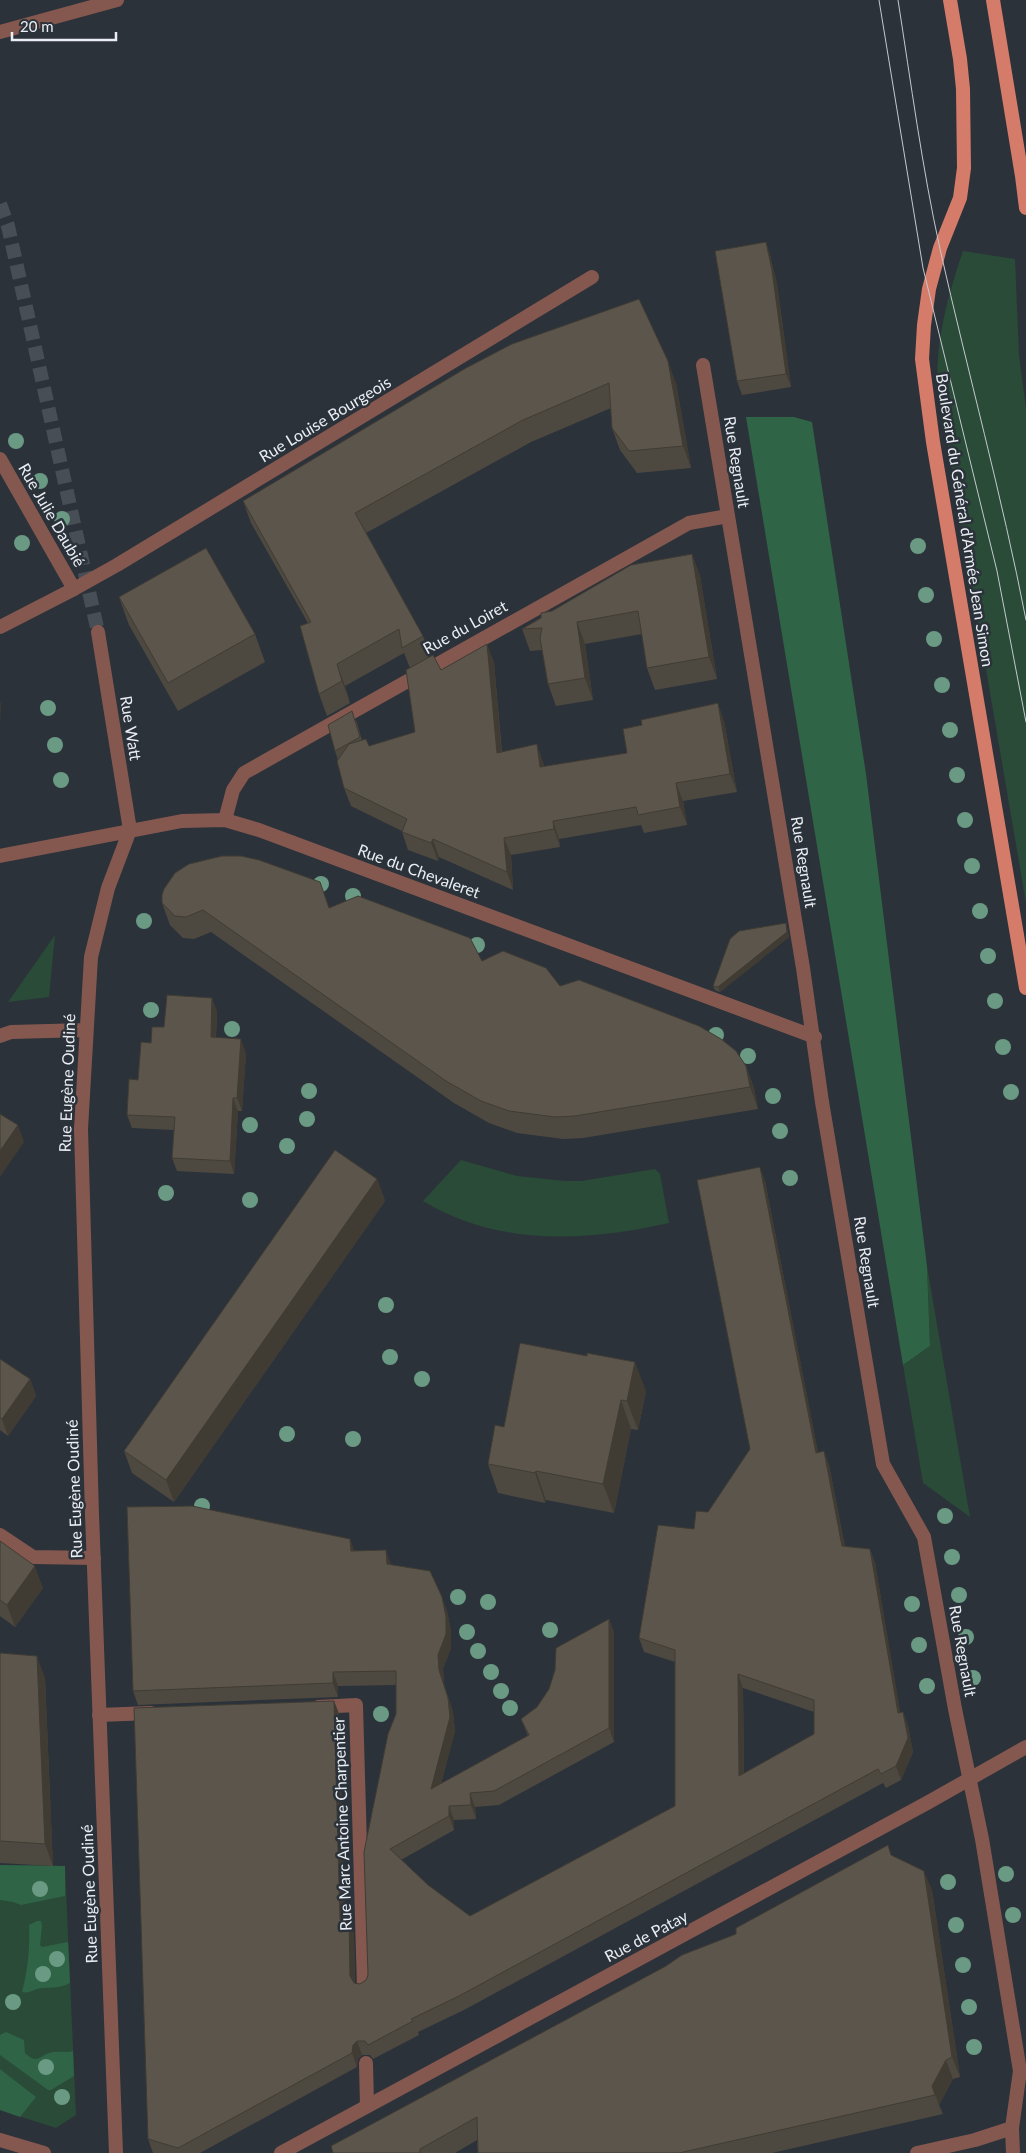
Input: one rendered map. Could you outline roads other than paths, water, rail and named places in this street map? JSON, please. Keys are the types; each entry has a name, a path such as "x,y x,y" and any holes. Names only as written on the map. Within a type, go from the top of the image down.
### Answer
{"main road":[{"name":"Boulevard du Général d'Armée Jean Simon","path":"950,0 963,89 964,168 960,198 940,248 929,289 922,358 926,399 1026,988"},
{"path":"993,0 1026,208"}],"street":[{"path":"0,32 117,0"},
{"name":"Rue Louise Bourgeois","path":"0,628 117,565 592,277"},
{"name":"Rue Regnault","path":"704,365 814,1037 822,1102 883,1464 924,1537 969,1780 982,1839 1020,2071 1012,2128 1013,2153"},
{"name":"Rue Julie Daubié","path":"0,459 74,589"},
{"name":"Rue du Loiret","path":"224,820 233,790 244,773 689,523 728,516"},
{"name":"Rue Watt","path":"98,632 130,830"},
{"name":"Rue du Chevaleret","path":"0,856 182,821 224,820 258,830 814,1037"},
{"name":"Rue Eugène Oudiné","path":"116,2153 94,1558 81,1130 91,957 108,888 130,830"},
{"path":"0,1036 11,1032 86,1030"},
{"path":"0,1535 33,1557 94,1558"},
{"name":"Rue Marc Antoine Charpentier","path":"307,1707 356,1705 364,1989"},
{"path":"100,1715 168,1712"},
{"name":"Rue de Patay","path":"281,2153 969,1780 1026,1747"},
{"path":"366,2063 367,2106"},
{"path":"917,2153 975,2140 1012,2128"},
{"path":"0,2140 44,2153"}],"tunnel":[{"path":"0,204 8,226 98,632"}],"tram line":[{"path":"879,0 923,268 997,571 1026,722"},
{"path":"898,0 917,125 940,249 1006,527 1026,620"}]}
